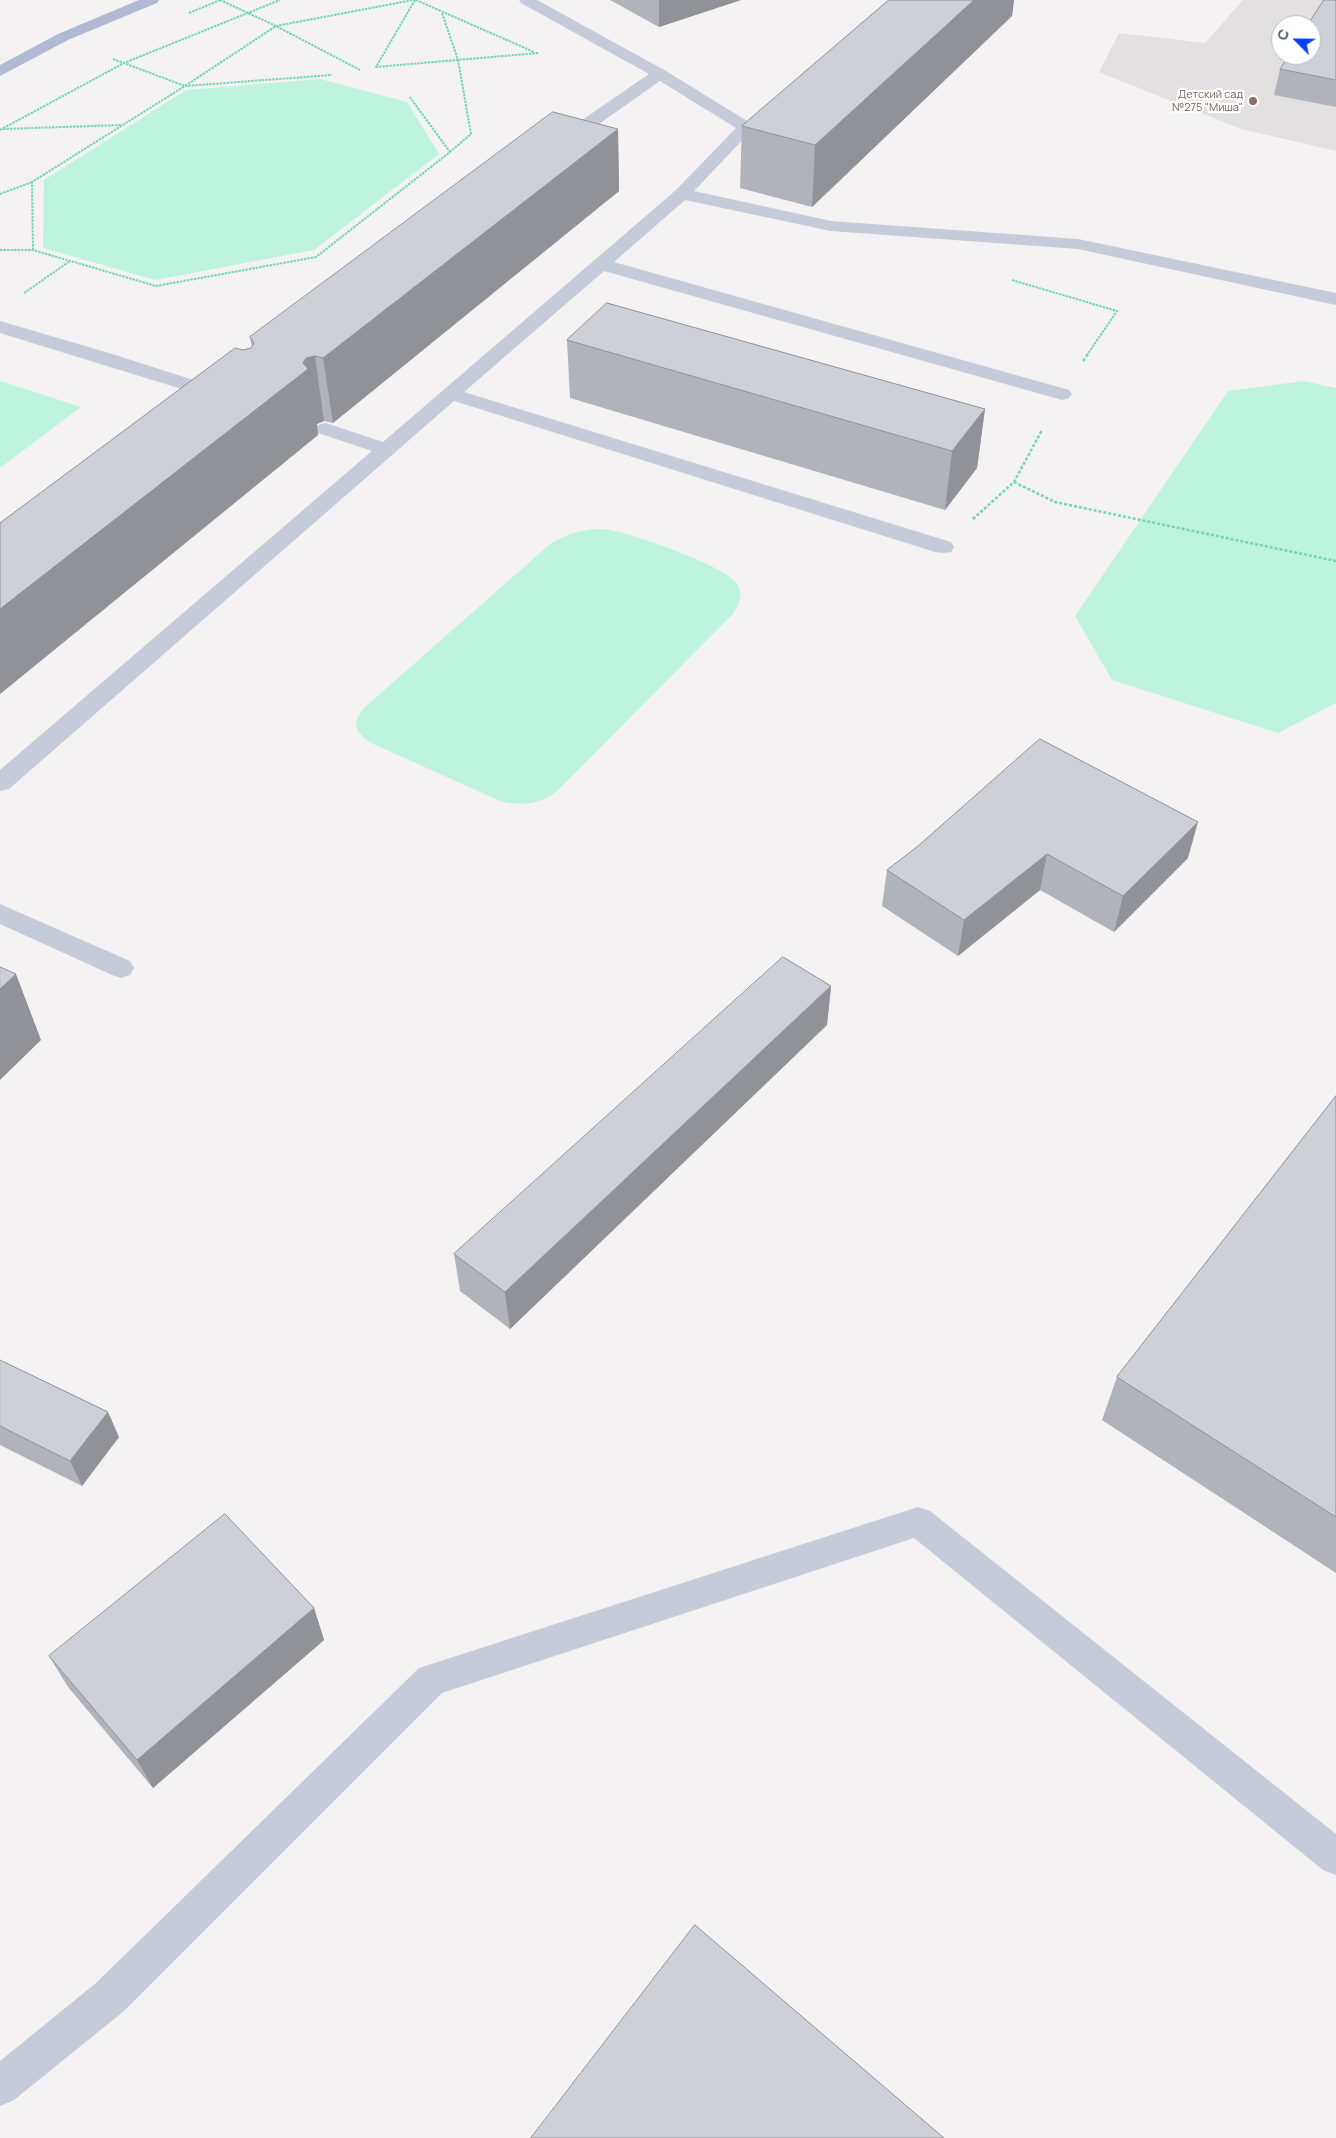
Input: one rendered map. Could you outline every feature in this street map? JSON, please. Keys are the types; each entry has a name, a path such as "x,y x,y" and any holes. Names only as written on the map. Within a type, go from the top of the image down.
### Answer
{"main road":[{"path":"0,71 63,37 152,0"}],"lane":[{"path":"526,0 660,74 746,127"},
{"path":"543,156 660,74"},
{"path":"0,783 682,194 746,127 761,115"},
{"path":"682,194 831,226 1078,244 1336,299"},
{"path":"600,264 1062,394"},
{"path":"0,327 234,397 212,409"},
{"path":"450,394 943,547"},
{"path":"325,429 385,449"},
{"path":"0,913 121,968"},
{"path":"0,2086 110,1997 431,1680 918,1522 1336,1858"}],"path":[{"path":"220,0 276,26 360,70"},
{"path":"0,130 124,63 280,0"},
{"path":"415,0 376,68 608,45"},
{"path":"0,194 32,182 185,86 276,26 415,0 537,53"},
{"path":"0,250 33,250 156,286 316,257 471,134 458,60 442,13"},
{"path":"105,56 185,86 332,75"},
{"path":"409,96 450,152"},
{"path":"0,130 122,126"},
{"path":"32,182 33,250"},
{"path":"23,293 71,261"},
{"path":"1014,482 1055,502 1336,561"}],"shaded area":[{"name":"Детский сад №275 \"Миша\"","path":"1243,0 1336,0 1336,151 1241,129 1099,72 1119,33 1205,43"}],"green space":[{"path":"320,79 407,102 439,154 314,250 155,280 43,248 44,180 186,90"},
{"path":"0,381 81,407 0,468"},
{"path":"1304,381 1336,388 1336,703 1278,733 1112,680 1075,616 1228,391"},
{"path":"595,529 609,530 641,538 699,560 729,577 737,584 740,592 739,604 732,615 556,792 536,802 515,804 500,801 371,743 361,735 356,723 364,708 549,545 571,534"}],"building":[{"path":"889,0 974,0 815,145 742,126"},
{"path":"1324,0 1336,0 1336,80 1280,69 1283,65 1321,65 1321,15 1314,15"},
{"path":"553,112 618,129 323,358 315,356 306,358 303,363 308,369 0,609 0,523 235,348 243,350 251,348 254,343 250,337"},
{"path":"607,303 985,409 952,451 567,340"},
{"path":"1040,739 1198,822 1123,896 1047,854 964,920 887,870 918,846"},
{"path":"783,957 831,986 505,1292 454,1254"},
{"path":"0,967 16,974 0,989"},
{"path":"1336,1096 1336,1517 1117,1377"},
{"path":"0,1360 108,1412 70,1461 0,1426"},
{"path":"225,1514 314,1608 137,1760 49,1656"},
{"path":"695,1925 944,2138 531,2138"}],"place":[{"name":"Детский сад №275 \"Миша\"","path":"1253,101"}]}
